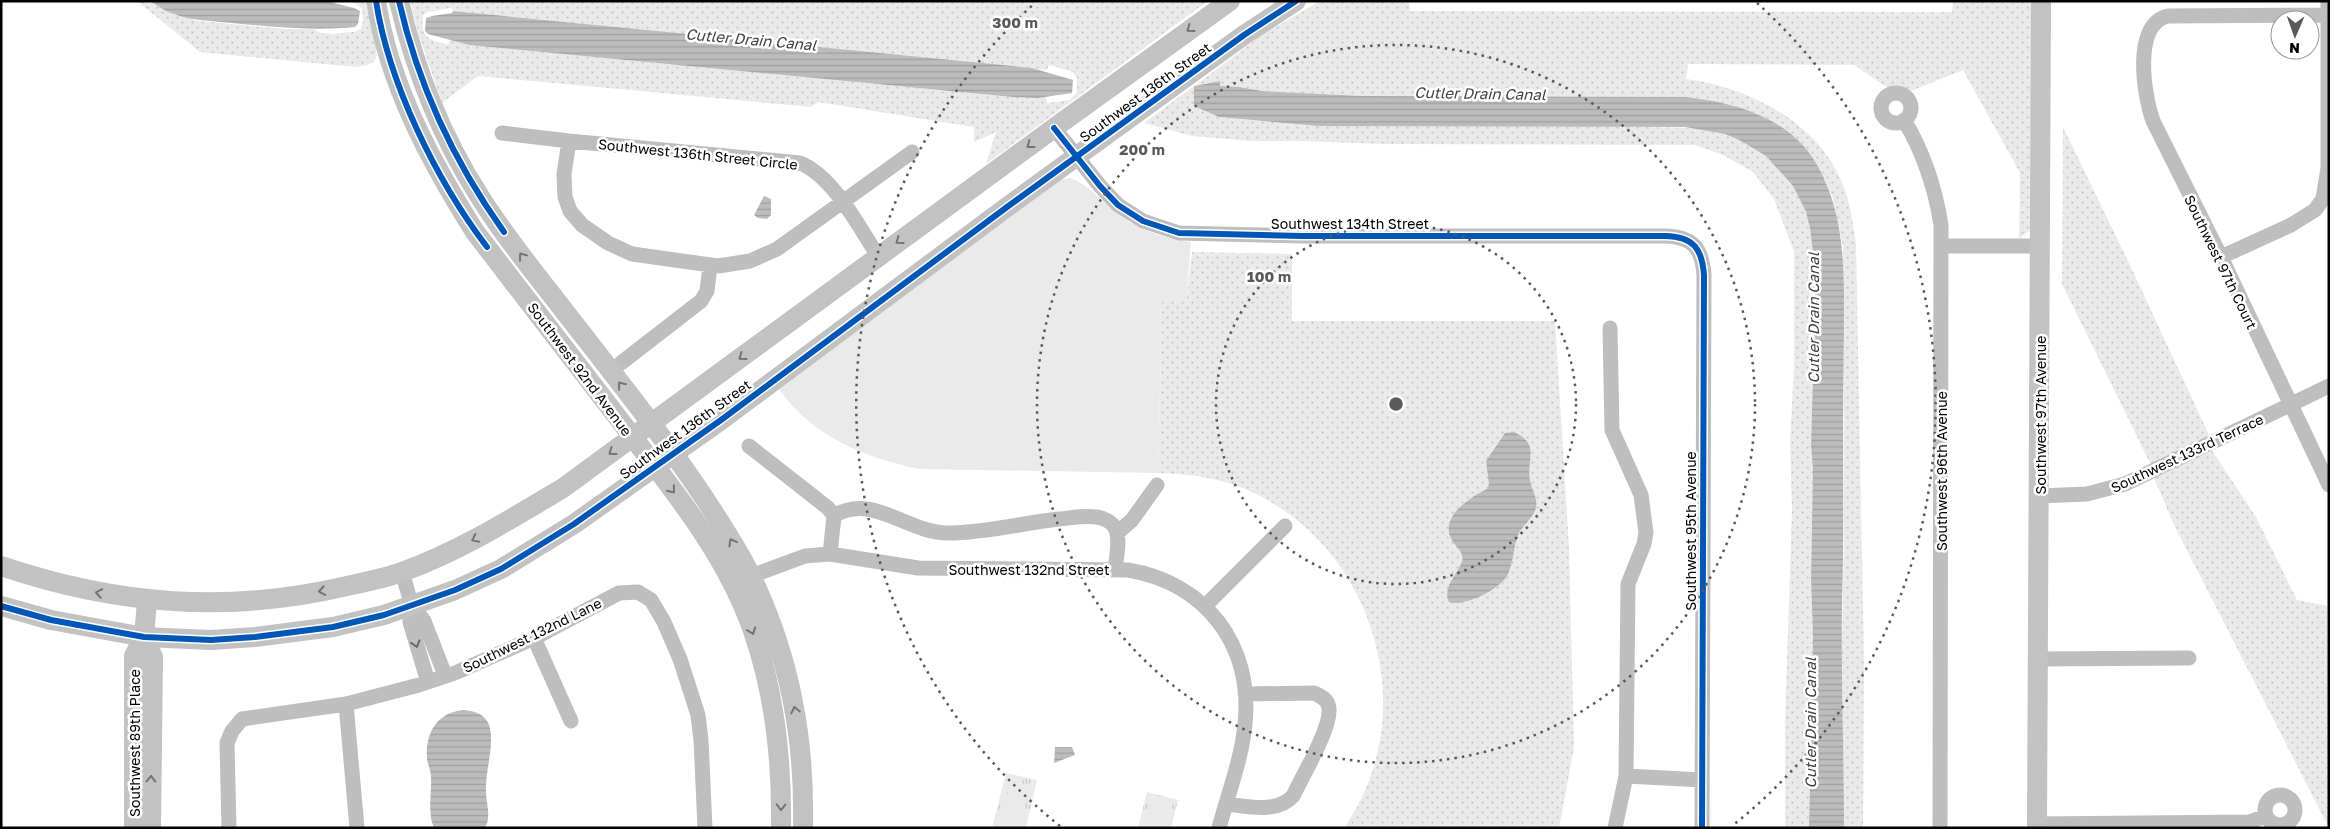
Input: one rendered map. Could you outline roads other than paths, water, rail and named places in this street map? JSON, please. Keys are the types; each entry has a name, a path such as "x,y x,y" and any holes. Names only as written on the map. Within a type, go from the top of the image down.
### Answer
{"street":[{"name":"Southwest 92nd Avenue","path":"376,1 387,47 402,92 424,144 447,188 476,232 686,507 734,585 753,630 764,669 780,759 781,828"},
{"name":"Southwest 92nd Avenue","path":"399,1 423,83 444,133 468,178 504,232 673,452 729,536 751,576 771,623 786,668 801,746 804,828"},
{"name":"Southwest 136th Street","path":"1,566 39,579 96,593 147,601 215,603 277,599 326,591 402,572 494,530 563,488 878,256 1230,1"},
{"name":"Southwest 136th Street","path":"1,606 32,616 144,637 211,640 255,638 333,627 412,606 501,569 574,524 673,452 721,420 1076,157 1244,35 1296,1"},
{"name":"Southwest 97th Avenue","path":"2037,826 2041,1"},
{"path":"2221,257 2291,225 2315,210 2325,194 2327,178 2328,1"},
{"name":"Southwest 97th Court","path":"2328,15 2172,15 2156,20 2148,31 2144,55 2145,90 2149,112 2169,156 2221,257 2329,485"},
{"name":"Southwest 96th Avenue","path":"1904,120 1918,146 1934,187 1941,225 1940,828"},
{"name":"Southwest 134th Street","path":"1054,128 1107,195 1125,210 1157,227 1188,234 1666,236 1682,238 1688,241"},
{"name":"Southwest 136th Street Circle","path":"502,133 800,163 814,170 842,202 878,256"},
{"path":"569,141 564,174 565,197 570,212 582,225 608,243 632,254 710,266 744,263 770,253 912,152"},
{"name":"Southwest 95th Avenue","path":"1688,241 1701,255 1704,275 1701,554 1702,828"},
{"path":"1942,246 2041,246"},
{"path":"622,363 701,301 707,291 710,266"},
{"path":"1610,328 1612,430 1641,495 1646,533 1644,544 1628,584 1626,776 1615,828"},
{"name":"Southwest 133rd Terrace","path":"2039,496 2080,495 2110,489 2140,477 2329,386"},
{"path":"748,446 828,508 834,516 830,554"},
{"path":"1117,532 1132,520 1157,485"},
{"path":"834,516 845,510 860,508 884,514 924,529 950,534 1096,516 1112,523 1117,532 1115,570"},
{"path":"1205,606 1285,526"},
{"name":"Southwest 132nd Street","path":"751,576 795,559 830,554 918,568 1115,570 1141,572 1187,592 1205,606 1220,622 1230,637 1240,665 1245,694 1245,725 1219,828"},
{"path":"402,572 412,606 424,621 445,675"},
{"name":"Southwest 132nd Lane","path":"229,828 227,744 238,722 247,717 346,704 428,682 534,638 619,593 632,592 647,596 657,609 680,659 691,691 702,740 705,828"},
{"name":"Southwest 89th Place","path":"134,828 134,656 144,637 147,601"},
{"path":"412,606 410,622 428,682"},
{"path":"144,637 152,657 151,828"},
{"path":"534,638 571,721"},
{"path":"2039,659 2189,658"},
{"path":"1226,804 1262,808 1286,804 1293,796 1320,740 1328,718 1329,709 1327,703 1323,698 1314,693 1245,694"},
{"path":"346,704 357,828"},
{"path":"780,759 801,746"},
{"path":"780,759 803,766"},
{"path":"1626,776 1702,780"},
{"path":"2037,826 2249,822 2266,816"}],"water label":[{"name":"Cutler Drain Canal","path":"751,39"},
{"name":"Cutler Drain Canal","path":"1480,93"},
{"name":"Cutler Drain Canal","path":"1813,318"},
{"name":"Cutler Drain Canal","path":"1810,723"}]}
